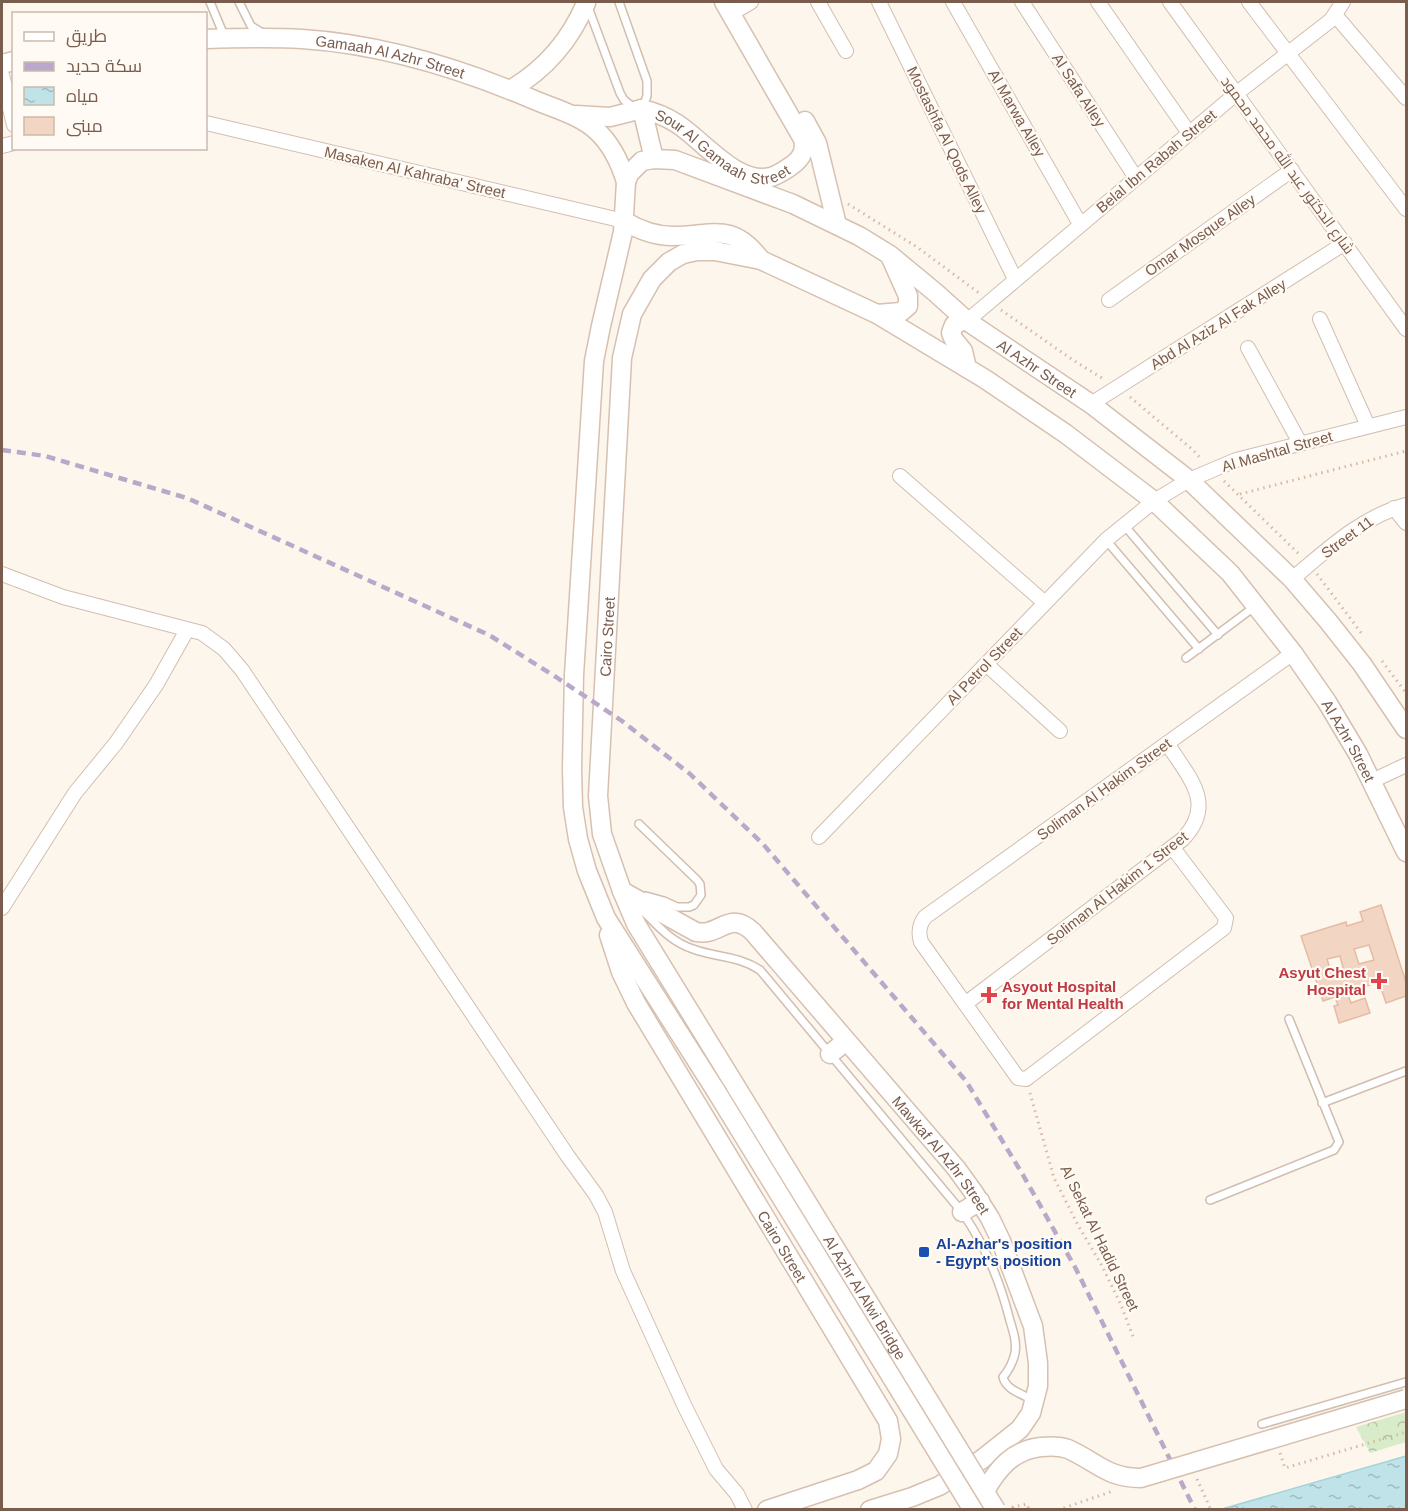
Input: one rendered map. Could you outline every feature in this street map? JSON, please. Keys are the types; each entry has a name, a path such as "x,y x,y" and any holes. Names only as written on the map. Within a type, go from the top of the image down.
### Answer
{"main road":[{"path":"510,90 537,72 560,49 571,34 586,2"},
{"name":"Sour Al Gamaah Street","path":"642,109 667,117 679,124 732,168 747,176 773,177 798,161 804,149 803,139 737,3"},
{"name":"Sour Al Gamaah Street","path":"737,3 817,143 837,225"},
{"name":"Gamaah Al Azhr Street","path":"207,39 325,41 380,50 438,65 510,90 586,122 606,141 622,168 626,182"},
{"name":"Gamaah Al Azhr Street","path":"568,114 610,117 642,109"},
{"path":"642,109 654,159 642,161 635,167 626,182 624,221 643,230 670,236 712,232 730,235 748,245 761,260"},
{"name":"Al Azhr Street","path":"654,159 685,163 794,204 837,225 890,255 921,279 967,321 1091,405 1190,480 1292,579 1355,656 1407,729"},
{"name":"Cairo Street","path":"624,221 601,326 591,397 575,663 572,757 573,807 578,839 587,871 606,918 621,972 641,1012 888,1422 891,1439 888,1454 876,1471 858,1480 767,1509"},
{"name":"Cairo Street","path":"735,1085 636,924 602,834 598,796 619,390 627,332 632,314 652,279 669,262 683,254 715,251 761,260"},
{"path":"877,314 902,312 908,306 905,285 890,255"},
{"name":"Al Azhr Street","path":"761,260 877,314 967,368 1066,434 1154,501 1194,537 1230,573 1293,653 1327,702 1372,781 1407,852"},
{"path":"967,321 958,322 952,328 951,333 963,351 967,368"},
{"name":"Mawkaf Al Azhr Street","path":"622,891 696,932 711,931 728,923 742,924 748,928 956,1168 980,1201 1001,1241 1033,1326 1038,1363 1038,1386 1031,1413 1020,1429 972,1466 939,1486 912,1497 870,1509"},
{"name":"Cairo Street","path":"606,918 716,1091"},
{"path":"830,1054 846,1041"},
{"name":"Al Azhr Al Alwi Bridge","path":"735,1085 996,1509"},
{"name":"Al Azhr Al Alwi Bridge","path":"716,1091 973,1509"},
{"path":"962,1212 980,1201"},
{"path":"985,1491 993,1476 1009,1458 1025,1450 1052,1446 1065,1448 1111,1474 1125,1478 1141,1478 1407,1399"}],"street":[{"path":"818,2 846,51"},
{"name":"Mostashfa Al Qods Alley","path":"879,2 1015,279"},
{"name":"Al Marwa Alley","path":"953,2 1080,224"},
{"name":"Al Safa Alley","path":"1022,2 1136,178"},
{"path":"1098,2 1190,133"},
{"name":"شارع الدكتور عبد الله محمد محمود","path":"1170,2 1407,329"},
{"path":"1249,2 1407,209"},
{"path":"1339,7 1407,98"},
{"name":"Belal Ibn Rabah Street","path":"967,321 1237,93 1288,54 1339,7"},
{"path":"2,75 12,117"},
{"name":"Masaken Al Kahraba' Street","path":"207,123 624,221"},
{"name":"Omar Mosque Alley","path":"1108,300 1292,170"},
{"name":"Abd Al Aziz Al Fak Alley","path":"1091,405 1345,243"},
{"path":"1320,319 1368,426"},
{"path":"1248,348 1300,443"},
{"name":"Al Mashtal Street","path":"1154,501 1190,480 1236,460 1407,417"},
{"path":"900,476 1045,603"},
{"name":"Al Petrol Street","path":"819,837 1106,540 1154,501"},
{"path":"1400,506 1407,523"},
{"name":"Street 11","path":"1292,579 1340,539 1378,515 1400,506"},
{"path":"2,574 63,597 202,633 224,649 242,670 596,1195 605,1212 630,1287 685,1407 716,1469 737,1494 745,1509"},
{"path":"2,908 75,793 116,743 151,693 187,630"},
{"name":"Soliman Al Hakim Street","path":"966,1004 921,942 920,928 925,917 1293,653"},
{"path":"986,664 1060,731"},
{"name":"Soliman Al Hakim 1 Street","path":"966,1004 1173,848 1194,828 1198,820 1199,802 1193,785 1167,743"},
{"path":"1372,781 1407,765"},
{"path":"966,1004 1018,1078 1026,1079 1226,925 1226,918 1173,848"}],"lane":[{"path":"210,2 225,38"},
{"path":"239,2 251,26 262,33 284,39"},
{"path":"586,2 620,93 630,105 642,109 647,81 619,2"},
{"path":"1124,525 1218,635"},
{"path":"1106,540 1199,649"},
{"path":"1186,658 1256,606"},
{"path":"622,891 683,908 694,905 701,895 700,884 697,880 639,824"},
{"path":"622,891 678,943 699,951 737,958 760,970 962,1212 987,1252 1014,1330 1015,1352 1003,1381 1010,1389 1035,1400"},
{"path":"1210,1200 1334,1150 1339,1142 1289,1019"},
{"path":"1322,1103 1407,1071"},
{"path":"1262,1424 1407,1382"}],"path":[{"path":"830,192 917,247 990,301"},
{"path":"1239,494 1407,451"},
{"name":"Al Sekat Al Hadid Street","path":"1026,1079 1054,1178 1078,1227 1101,1264 1134,1339"},
{"path":"1279,1449 1285,1468 1407,1432"},
{"path":"1197,1480 1211,1509"},
{"path":"1058,1509 1120,1488"},
{"path":"1014,1509 1013,1507 1027,1504 1029,1509"}],"green space":[{"path":"1406,1412 1406,1442 1370,1453 1356,1427"}],"water":[{"path":"1406,1456 1406,1509 1222,1509"}],"building":[{"path":"1381,905 1406,982 1406,996 1386,1003 1379,982 1347,992 1351,1003 1365,998 1370,1013 1339,1023 1334,1006 1338,1005 1335,997 1323,1001 1301,936 1346,922 1347,926 1363,921 1360,912","holes":["1369,945 1374,960 1359,964 1354,949","1340,956 1344,971 1332,975 1327,959"]}],"railway":[{"path":"2,450 45,456 187,498 489,635 622,721 690,774 763,844 966,1081 1076,1269 1195,1510"}],"place":[{"name":"Asyut Chest Hospital","path":"1379,981"},
{"name":"Asyout Hospital for Mental Health","path":"989,995"},
{"name":"Al-Azhar's position - Egypt's position","path":"924,1252"}]}
